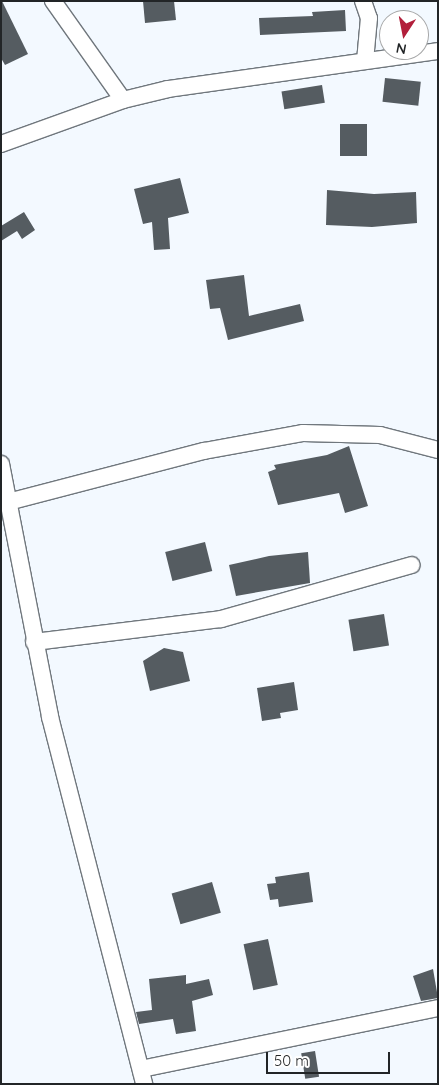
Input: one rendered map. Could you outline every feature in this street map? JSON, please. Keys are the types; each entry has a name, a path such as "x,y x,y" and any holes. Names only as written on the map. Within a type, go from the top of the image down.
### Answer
{"street":[{"path":"53,1 123,100"},
{"path":"363,1 369,18 365,61"},
{"path":"1,144 123,100 168,89 438,51"},
{"path":"8,502 204,451 304,433 380,435 438,450"},
{"path":"1,464 50,717 143,1076 438,1008"},
{"path":"34,642 221,619 412,565"}],"building":[{"path":"2,1 28,54 5,65 1,58"},
{"path":"143,1 174,1 176,20 145,23"},
{"path":"345,10 346,31 260,35 259,18 313,16 312,12"},
{"path":"385,78 421,82 418,106 382,102"},
{"path":"322,85 325,103 284,109 282,91"},
{"path":"340,124 367,124 367,156 340,156"},
{"path":"180,178 189,213 168,218 170,249 154,250 152,222 143,224 134,189"},
{"path":"327,190 374,194 416,192 417,223 372,227 326,225"},
{"path":"24,212 35,230 22,239 17,231 1,241 1,226"},
{"path":"244,275 249,316 300,304 304,321 228,340 220,308 210,309 206,280"},
{"path":"349,446 368,506 345,513 339,493 278,505 268,472 276,469 274,465 327,455"},
{"path":"205,542 212,571 172,581 165,552"},
{"path":"308,552 310,583 236,596 229,565 269,556"},
{"path":"384,614 389,646 353,651 348,620"},
{"path":"164,648 183,652 190,681 150,691 143,661"},
{"path":"294,682 298,710 280,713 281,718 262,721 257,688"},
{"path":"309,872 313,902 279,907 278,899 270,900 267,884 276,883 275,877"},
{"path":"212,882 221,913 180,924 172,894"},
{"path":"268,939 278,985 253,990 244,944"},
{"path":"433,969 438,998 421,1001 413,976"},
{"path":"186,975 186,984 209,979 213,995 192,1001 196,1031 176,1034 173,1019 139,1024 136,1012 152,1010 149,979"},
{"path":"315,1051 319,1077 305,1079 301,1053"}]}
